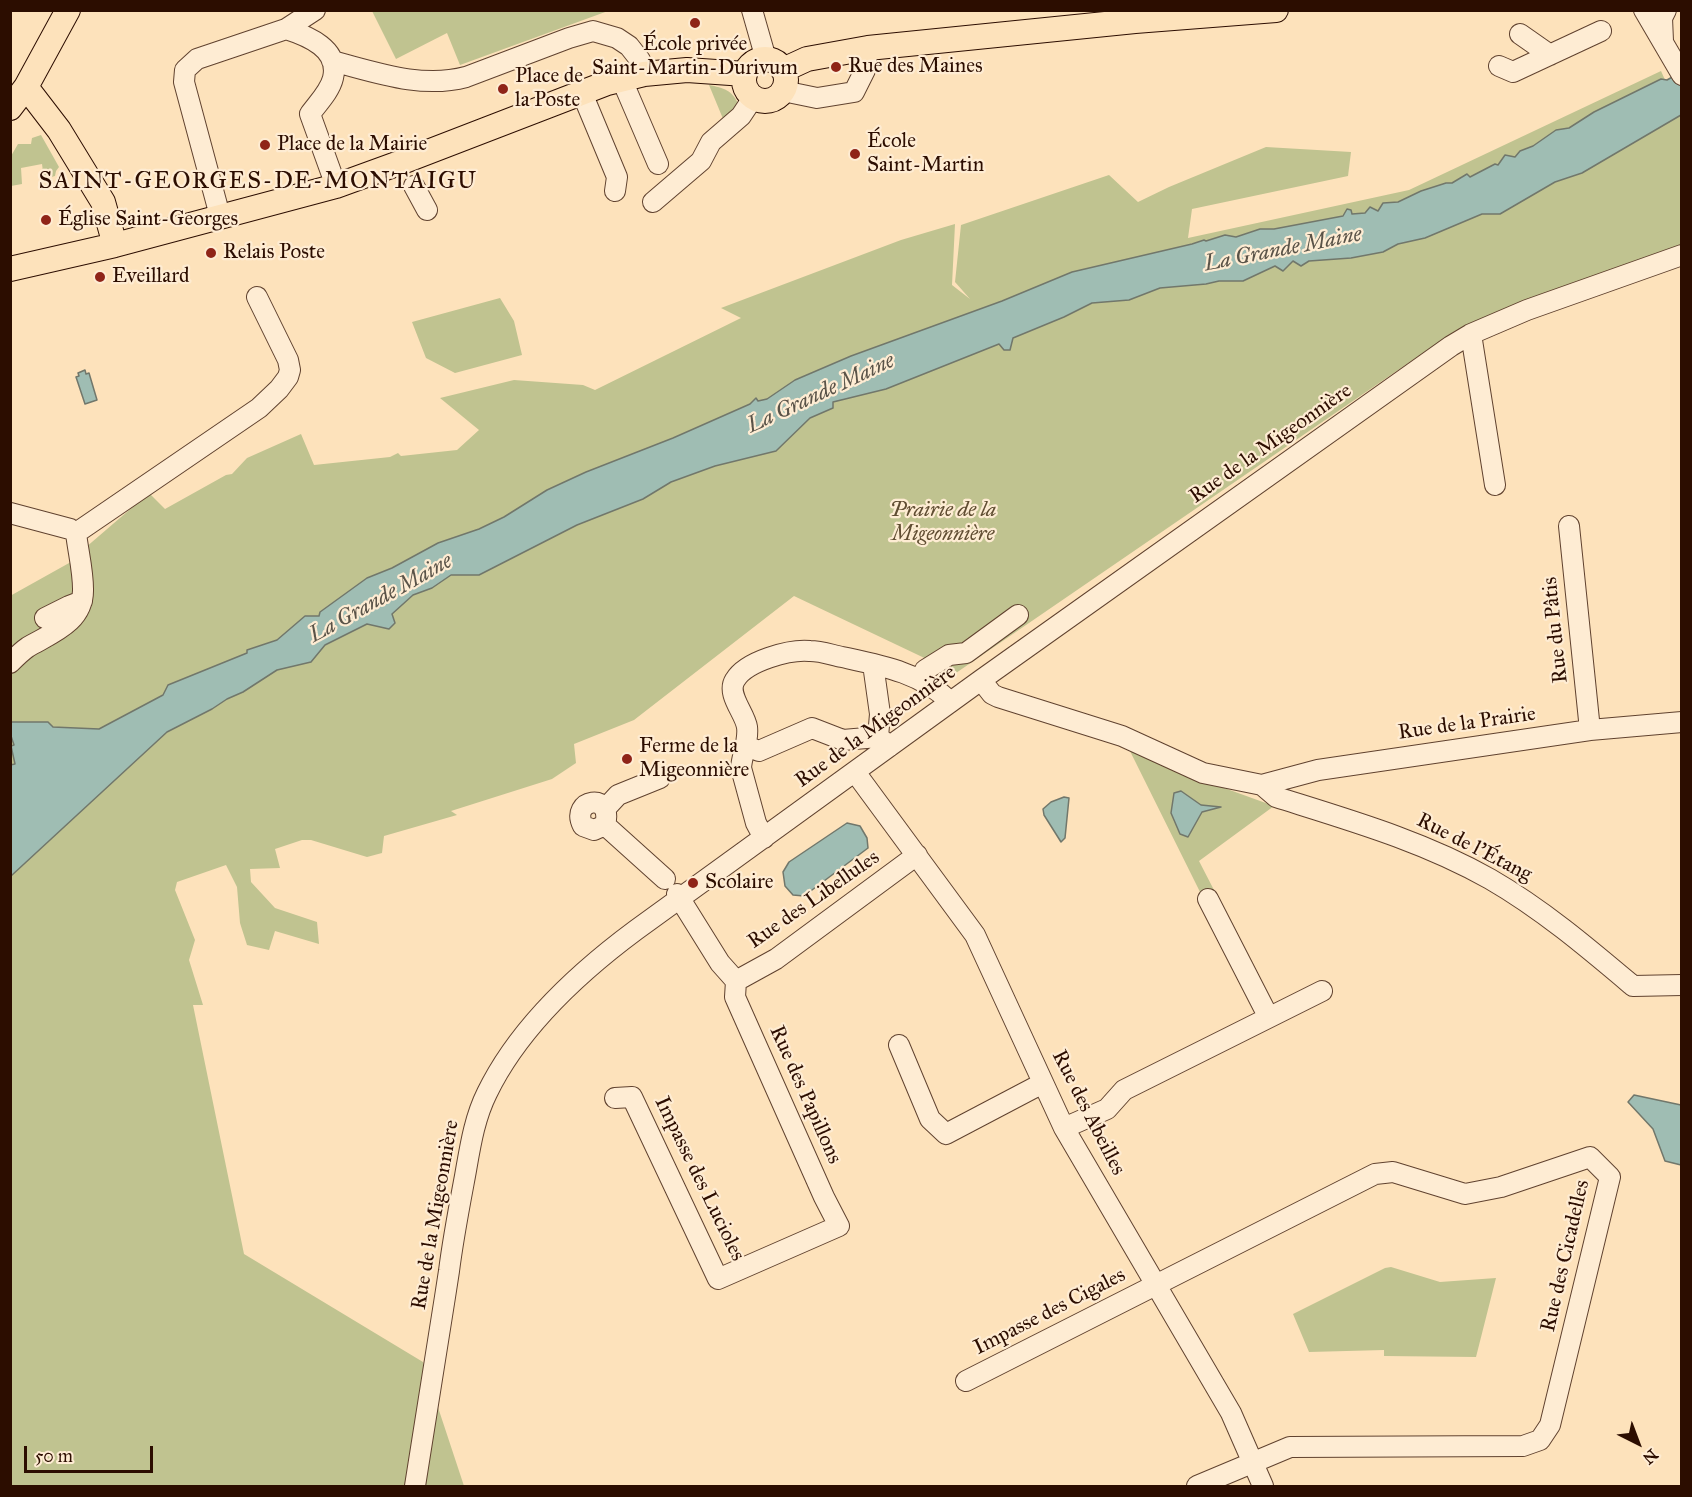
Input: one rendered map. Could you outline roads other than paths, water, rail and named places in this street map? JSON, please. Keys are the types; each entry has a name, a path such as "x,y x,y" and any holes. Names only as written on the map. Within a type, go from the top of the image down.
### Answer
{"main road":[{"path":"10,108 26,87 68,10"},
{"path":"777,73 773,100 753,98 745,87 745,74 753,63 777,73 807,59 868,48 1134,16 1276,10"},
{"path":"10,269 115,245 336,186 408,174 582,93 633,77 687,70 745,74"},
{"path":"26,87 48,114 103,202 115,245"}],"street":[{"path":"220,216 184,82 185,70 197,59 286,29 315,10"},
{"path":"752,10 777,73 818,98 854,92 865,70 868,48"},
{"path":"1644,10 1680,71"},
{"path":"1663,41 1662,18 1666,10"},
{"path":"286,29 310,37 324,48 332,61 333,77 326,92 310,114 336,186"},
{"path":"332,61 405,79 451,81 593,31 617,38 629,46 640,60 633,77 658,164"},
{"path":"1499,66 1513,72 1601,31"},
{"path":"1520,34 1550,55"},
{"path":"582,93 617,177 615,191"},
{"path":"653,202 701,161 711,142 741,116 753,98"},
{"path":"408,174 427,210"},
{"name":"Rue de la Migeonnière","path":"415,1486 456,1222 474,1125 499,1072 560,995 674,890 764,838 855,772 884,741 950,702 1424,364 1471,334 1561,298 1682,255"},
{"path":"76,533 244,418 279,389 288,377 290,370 288,360 257,297"},
{"path":"1471,334 1495,485"},
{"path":"10,513 70,529 76,533 83,589 82,601 76,616 63,627 25,649 10,663"},
{"name":"Rue du Pâtis","path":"1569,526 1590,730"},
{"path":"45,618 82,601"},
{"path":"921,681 925,670 949,655 966,653 1018,615"},
{"path":"764,838 756,823 741,768 746,746 747,726 733,689 735,680 746,669 777,655 810,650 873,664 921,681 937,690 950,702"},
{"path":"746,746 759,751 812,728 843,740 884,741 873,664"},
{"path":"981,680 992,694 998,697 1122,736 1203,773 1262,785"},
{"name":"Rue de la Prairie","path":"1262,785 1318,770 1590,730 1682,722"},
{"name":"Rue des Abeilles","path":"855,772 975,934 1064,1128 1231,1413 1263,1486"},
{"path":"660,778 618,795 605,817 674,890 720,963 736,981"},
{"name":"Rue de l'Étang","path":"1262,785 1276,797 1395,834 1489,879 1571,934 1633,986 1682,985"},
{"name":"Rue des Libellules","path":"736,981 776,959 917,855"},
{"path":"1208,899 1268,1016"},
{"name":"Rue des Papillons","path":"736,981 735,997 839,1226"},
{"path":"1064,1128 1107,1109 1124,1090 1322,991"},
{"path":"899,1045 930,1119 946,1134 1043,1083"},
{"name":"Impasse des Lucioles","path":"615,1098 632,1097 718,1279 839,1226"},
{"name":"Rue des Cicadelles","path":"1155,1286 1375,1174 1393,1172 1465,1194 1501,1187 1590,1157 1610,1177 1550,1425 1540,1440 1523,1446 1290,1447 1252,1462"},
{"name":"Impasse des Cigales","path":"966,1381 1155,1286"},
{"path":"1197,1486 1252,1462"}],"water":[{"name":"La Grande Maine","path":"1681,72 1681,115 1582,173 1555,182 1500,214 1482,214 1425,238 1398,244 1383,252 1351,258 1309,261 1301,266 1293,261 1283,271 1275,266 1243,281 1219,281 1160,288 1129,300 1092,303 1013,338 1010,350 1004,350 999,344 886,389 833,402 833,408 810,418 776,451 715,466 671,482 643,499 577,525 479,575 451,575 432,588 413,595 392,614 395,623 389,629 367,624 325,645 311,662 277,670 243,692 167,732 11,876 10,765 15,764 11,746 14,745 11,736 11,722 48,722 53,727 99,729 163,695 168,685 247,653 247,650 277,640 305,616 319,616 320,612 367,578 392,568 438,543 479,529 504,517 547,490 586,472 673,438 750,404 756,398 758,401 767,399 795,380 851,356 1002,301 1072,272 1225,235 1236,237 1260,229 1274,229 1343,216 1347,209 1351,210 1352,214 1365,213 1370,207 1378,211 1383,203 1398,202 1421,191 1452,183 1467,174 1470,177 1495,164 1498,165 1505,155 1515,157 1520,151 1533,146 1556,130 1569,128 1594,112 1661,79 1667,80"},
{"path":"85,370 86,374 89,373 97,400 85,404 76,377 79,376 78,373"},
{"path":"1181,791 1201,805 1221,807 1202,812 1188,837 1180,834 1171,813 1174,793"},
{"path":"1064,797 1069,798 1065,838 1061,842 1044,815 1043,809 1051,802"},
{"path":"847,823 860,826 867,838 868,848 804,896 793,895 785,886 783,872 789,862"},
{"path":"1634,1095 1681,1105 1681,1165 1665,1161 1653,1129 1628,1102"}],"place":[{"name":"École privée Saint-Martin-Durivum","path":"695,23"},
{"name":"Rue des Maines","path":"836,67"},
{"name":"Place de la Poste","path":"503,89"},
{"name":"Place de la Mairie","path":"265,145"},
{"name":"École Saint-Martin","path":"855,154"},
{"name":"Église Saint-Georges","path":"46,220"},
{"name":"Relais Poste","path":"211,253"},
{"name":"Eveillard","path":"100,277"},
{"name":"Ferme de la Migeonnière","path":"627,759"},
{"name":"Scolaire","path":"693,883"}],"district":[{"name":"SAINT-GEORGES-DE-MONTAIGU","path":"258,182"}],"park label":[{"name":"Prairie de la Migeonnière","path":"943,523"}]}
